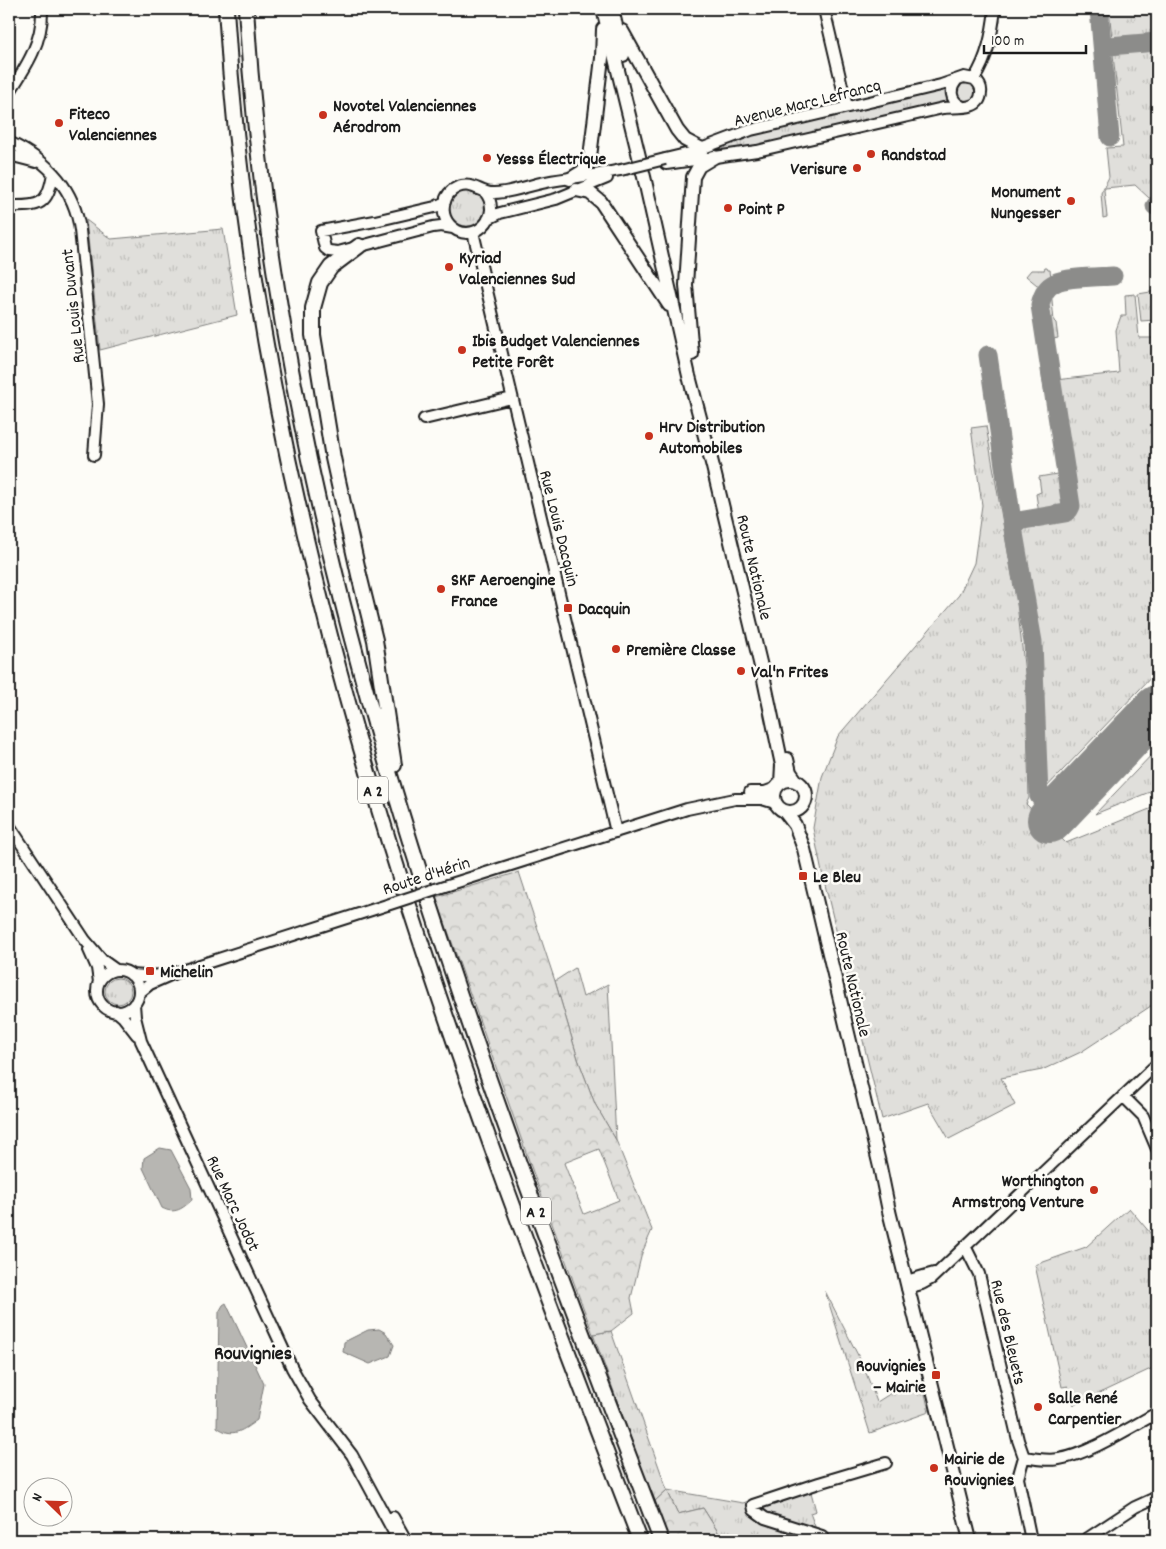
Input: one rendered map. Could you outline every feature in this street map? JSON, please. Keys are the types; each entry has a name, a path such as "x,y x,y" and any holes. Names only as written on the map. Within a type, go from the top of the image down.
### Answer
{"highway":[{"name":"A 2","path":"226,9 240,167 265,338 301,515 346,695 398,872 455,1044 538,1273 640,1540"},
{"name":"A 2","path":"246,9 252,95 262,190 277,293 315,490 368,702 408,840 463,1007 527,1188 661,1540"},
{"path":"359,246 330,268 320,283 313,308 313,335 333,458 359,575 376,640 394,771 408,840"}],"main road":[{"path":"570,178 583,171 590,157 602,58 602,9"},
{"path":"602,9 713,467"},
{"path":"613,9 671,262 706,425 713,467"},
{"path":"613,9 621,29 677,130 685,140 702,149"},
{"path":"694,372 686,285 694,178 699,166 714,157"},
{"path":"576,190 590,193 601,202 676,316"},
{"name":"Route Nationale","path":"713,467 763,675 782,765 778,786"},
{"name":"Route Nationale","path":"763,675 789,769 797,782"},
{"path":"802,807 794,812 780,807 774,795 778,786 789,780 797,782 806,794 802,807 801,822 804,848"},
{"name":"Route Nationale","path":"780,807 794,825 804,848 880,1167 902,1233 910,1283 931,1378 970,1540"}],"street":[{"path":"9,81 29,47 34,29 36,9"},
{"path":"9,94 27,66 35,49 40,30 42,9"},
{"path":"824,9 847,107"},
{"path":"974,79 983,65 988,50 995,9"},
{"name":"Avenue Marc Lefrancq","path":"964,77 974,79 981,87 980,97 974,105 969,107 961,106 938,109 757,151 666,161 746,132 964,77"},
{"path":"957,80 952,86 952,94 955,101 961,106"},
{"name":"Rue Louis Duvant","path":"9,142 32,154 54,173 72,199 79,223 98,404 94,455"},
{"name":"Rue Louis Duvant","path":"9,155 26,158 44,165"},
{"path":"488,219 500,213 551,200 626,171 666,161"},
{"path":"484,191 491,206 488,219 483,226 473,232 464,232 445,226 433,227 338,252 329,251 325,248 321,231 435,207 444,202 451,192 462,186 472,185 484,191 498,193 546,182 626,171"},
{"path":"9,206 34,205 43,201 50,191 54,173"},
{"path":"444,202 445,218 453,228"},
{"name":"Rue Louis Dacquin","path":"473,232 616,832"},
{"path":"424,419 512,398"},
{"name":"Route d'Hérin","path":"688,809 716,795 736,792 765,792 778,786"},
{"name":"Route d'Hérin","path":"139,993 150,984 175,973 688,809 735,799 762,799 780,807"},
{"path":"9,824 85,940 102,960 116,970 124,971 131,975 138,984 139,993 134,1004 127,1009 116,1011 106,1008 100,1001 97,992 99,982 97,968 85,940"},
{"path":"99,982 105,975 116,970"},
{"name":"Route d'Hérin","path":"131,975 146,976 175,973"},
{"name":"Rue Marc Jodot","path":"134,1004 141,1041 298,1379 310,1400 352,1455 398,1540"},
{"name":"Rue Marc Jodot","path":"116,1011 141,1041"},
{"path":"910,1283 939,1270 1157,1064"},
{"path":"1124,1096 1143,1116 1157,1150"},
{"name":"Rue des Bleuets","path":"965,1246 979,1274 1018,1440 1024,1457"},
{"name":"Rue Marc Jodot","path":"298,1379 358,1452 406,1540"},
{"path":"1032,1540 1018,1478 1024,1457 1049,1460 1064,1458 1103,1442 1157,1413"},
{"path":"825,1540 822,1536 765,1518 754,1510 753,1505 886,1463"},
{"path":"1085,1540 1135,1507 1157,1497"}],"green space":[{"path":"1109,9 1157,9 1157,37 1114,41 1112,39"},
{"path":"1157,46 1157,197 1149,198 1135,185 1105,188 1107,217 1103,218 1101,193 1109,177 1106,148 1123,147 1113,55 1118,50"},
{"path":"966,82 973,85 976,92 973,99 966,102 959,99 956,92 959,85"},
{"path":"948,85 951,103 762,148 694,154 753,132"},
{"path":"467,190 474,191 480,195 484,201 484,215 480,221 474,225 467,226 460,225 454,221 450,215 449,208 450,201 454,195 460,191"},
{"path":"86,220 111,239 223,229 237,315 100,350"},
{"path":"1045,268 1050,270 1051,277 1053,278 1043,286 1037,285 1026,276 1031,270 1044,270"},
{"path":"1051,290 1054,321 1058,338 1049,340 1044,304"},
{"path":"1157,291 1157,338 1155,320 1141,321 1138,294"},
{"path":"1135,294 1139,338 1157,338 1157,671 1043,791 1037,642 1019,532 1025,523 1066,516 1074,509 1055,380 1119,373 1116,330 1121,316 1126,316 1125,295"},
{"path":"986,426 1017,604 1026,682 1029,798 1026,804 1066,843 1157,806 1157,1002 1081,1052 1042,1070 1001,1078 1015,1105 949,1139 928,1103 882,1119 813,828 822,777 838,736 959,595 974,563 982,505 971,428"},
{"path":"1063,473 1066,497 1058,511 1039,514 1036,494 1041,492 1039,477"},
{"path":"1157,749 1157,789 1095,814"},
{"path":"519,872 555,981 578,1059 595,1104 616,1140 652,1230 642,1253 631,1298 634,1313 611,1331 593,1334 534,1175 436,897","holes":["599,1149 619,1200 584,1214 564,1163"]},
{"path":"575,968 583,997 608,984 616,1140 595,1104 578,1059 555,981"},
{"path":"118,978 127,982 131,991 127,1000 118,1004 109,1000 105,991 109,982"},
{"path":"1129,1208 1157,1241 1157,1366 1074,1405 1068,1386 1062,1387 1035,1265 1086,1247"},
{"path":"825,1291 863,1365 877,1402 907,1383 923,1384 929,1412 870,1433"},
{"path":"611,1331 667,1490 654,1502 593,1334"},
{"path":"808,1481 816,1511 810,1513 820,1540 723,1540 703,1508 678,1514 667,1490 743,1503"},
{"path":"667,1490 678,1514 703,1508 723,1540 669,1540 654,1502"}],"shaded area":[{"path":"160,1148 171,1150 191,1188 192,1200 175,1211 162,1208 143,1168 144,1158"},
{"path":"226,1303 264,1384 257,1420 242,1430 233,1433 223,1431 217,1427 219,1312"},
{"path":"379,1329 386,1333 394,1345 390,1356 370,1364 343,1352 344,1342 368,1330"}],"taxiway":[{"path":"1099,9 1110,137"},
{"path":"1102,40 1104,45 1109,46 1157,42"},
{"path":"1071,799 1058,805 1050,805 1039,796 1033,642 1013,528 1018,521 1065,513 1071,506 1040,305 1042,298 1049,287 1060,281 1074,278 1113,276"},
{"path":"988,355 1013,528"}],"runway":[{"path":"1050,820 1157,708"}],"place":[{"name":"Novotel Valenciennes Aérodrom","path":"323,115"},
{"name":"Fiteco Valenciennes","path":"59,123"},
{"name":"Randstad","path":"871,154"},
{"name":"Yesss Électrique","path":"487,158"},
{"name":"Verisure","path":"857,168"},
{"name":"Monument Nungesser","path":"1071,201"},
{"name":"Point P","path":"728,208"},
{"name":"Kyriad Valenciennes Sud","path":"449,267"},
{"name":"Ibis Budget Valenciennes Petite Forêt","path":"462,350"},
{"name":"Hrv Distribution Automobiles","path":"649,436"},
{"name":"SKF Aeroengine France","path":"441,589"},
{"name":"Dacquin","path":"568,608"},
{"name":"Première Classe","path":"616,649"},
{"name":"Val'n Frites","path":"741,671"},
{"name":"Le Bleu","path":"803,876"},
{"name":"Michelin","path":"150,971"},
{"name":"Worthington Armstrong Venture","path":"1094,1190"},
{"name":"Rouvignies – Mairie","path":"936,1375"},
{"name":"Salle René Carpentier","path":"1038,1407"},
{"name":"Mairie de Rouvignies","path":"934,1468"}],"district":[{"name":"Rouvignies","path":"253,1352"}]}
